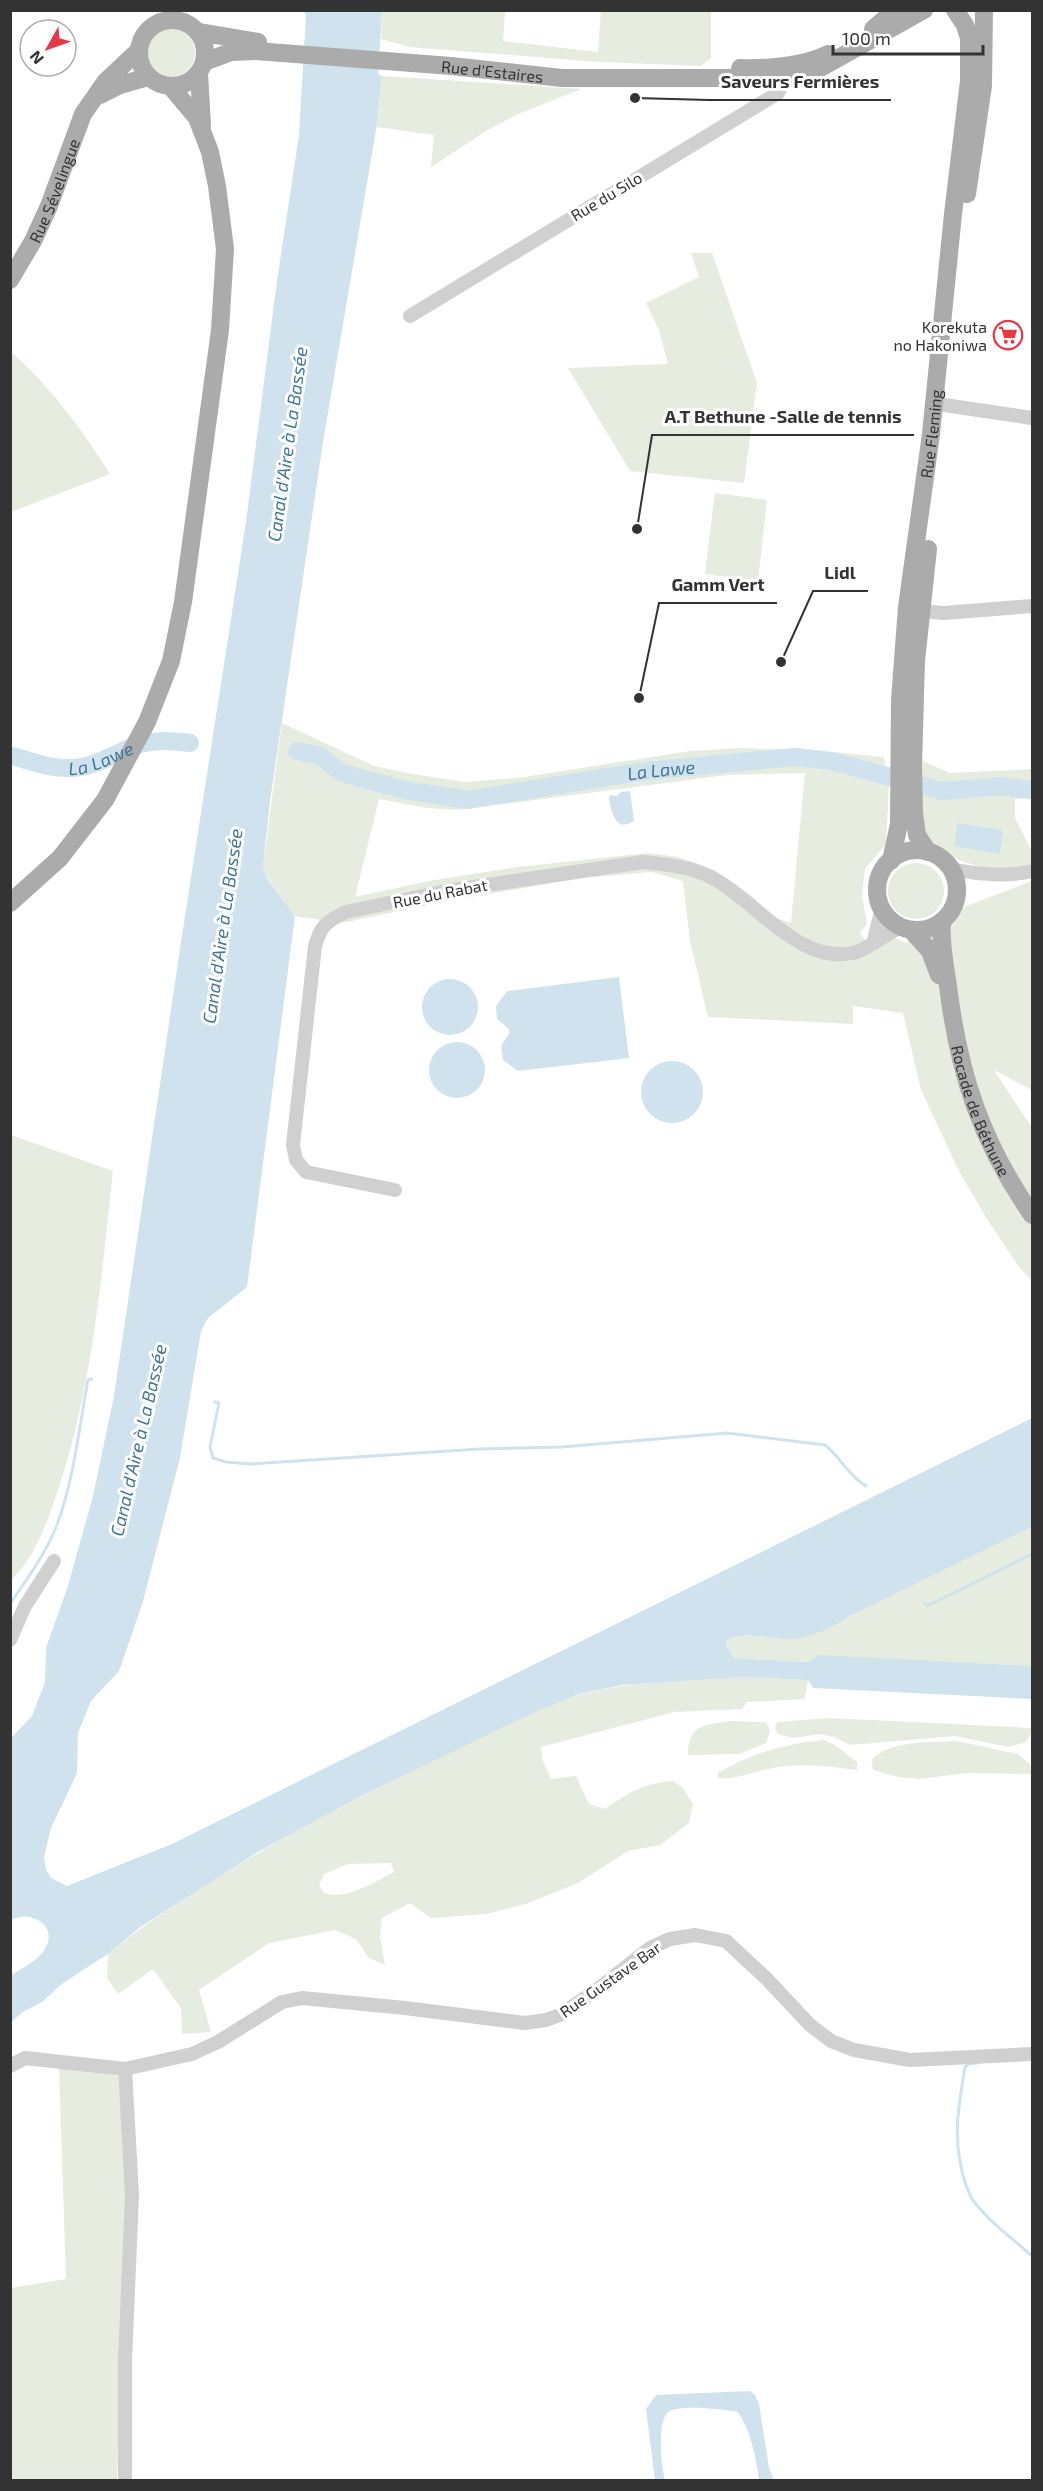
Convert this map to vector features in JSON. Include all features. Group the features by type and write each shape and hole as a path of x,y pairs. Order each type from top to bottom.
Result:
{"main road":[{"path":"783,71 818,59 860,39 895,10"},
{"path":"198,32 291,49 565,69 817,70 924,10"},
{"name":"Rue Fleming","path":"928,852 917,835 907,792 900,700 907,607 931,434 949,245 969,81 969,38 965,25 955,10"},
{"name":"Rue Fleming","path":"906,766 920,611 963,224 982,86 984,10"},
{"path":"203,133 202,67 204,46 198,32 176,15 164,21 152,19 138,51 140,65 148,77 155,82 171,87 187,83 202,67 231,52 291,49"},
{"name":"Rue Sévelingue","path":"10,280 49,206 77,127 106,81 138,51"},
{"path":"93,99 120,85 148,77"},
{"path":"10,903 60,858 105,801 147,722 171,661 183,602 220,330 225,249 218,186 203,133 197,118 171,87"},
{"name":"Rue Fleming","path":"891,861 907,792"},
{"path":"908,852 928,852 937,856 951,868 956,882 957,898 954,907 942,922 922,930 906,928 890,919 882,908 878,883 891,861 908,852"},
{"name":"Rocade de Béthune","path":"942,922 941,939 949,999 957,1044 971,1099 997,1158 1032,1215"},
{"name":"Rocade de Béthune","path":"906,928 930,951 949,999"}],"street":[{"name":"Rue du Silo","path":"410,316 778,93 783,71"},
{"path":"944,405 1032,418"},
{"path":"920,611 944,613 1032,606"},
{"name":"Rue du Rabat","path":"395,1190 306,1172 296,1160 293,1145 315,946 320,930 332,919 346,912 446,891 643,862 670,865 703,874 740,896 796,941 817,951 854,953 874,940 906,928"},
{"path":"951,868 991,873 1019,874 1032,871"},
{"path":"874,940 882,908"},
{"path":"10,1640 25,1606 54,1561"},
{"name":"Rue Gustave Bar","path":"10,2066 25,2058 125,2069 192,2054 218,2042 282,2002 302,1998 525,2023 546,2020 560,2015 589,1996 650,1948 670,1939 695,1935 726,1941 767,1979 810,2025 831,2041 854,2050 910,2060 1032,2054"},
{"path":"124,2481 125,2362 132,2195 125,2069"}],"shaded area":[{"path":"382,11 505,11 503,41 598,52 601,11 711,11 711,58 701,66 600,62 409,47 381,39"},
{"path":"166,29 176,29 191,39 195,53 194,62 185,73 176,77 166,77 151,67 147,58 147,48 157,33"},
{"path":"382,76 581,89 516,115 486,131 431,167 434,135 377,127"},
{"path":"691,253 712,253 757,383 744,483 630,471 568,368 668,364 659,330 646,303 699,277"},
{"path":"11,352 65,409 110,474 11,512"},
{"path":"715,493 767,500 758,581 705,574"},
{"path":"282,723 374,766 464,782 518,778 690,751 742,748 812,750 884,757 889,785 886,844 865,869 862,895 867,924 860,933 873,952 893,937 906,943 953,925 964,907 1032,881 1032,1090 994,1070 1032,1128 1032,1281 1019,1267 987,1219 959,1171 921,1090 903,1013 853,1006 853,1024 708,1017 690,941 683,881 652,872 583,878 447,901 342,923 295,916 266,876 263,867","holes":["805,773 791,923 776,918 750,895 714,870 679,857 648,853 518,867 429,881 355,897 379,799 427,808 457,810 727,775"]},
{"path":"920,760 950,773 1032,769 1032,798 1015,799 1015,818 1032,851 1032,864 1007,868 972,865 939,848 925,833 923,824"},
{"path":"910,863 922,863 932,867 940,875 944,891 940,907 932,915 922,919 910,919 900,915 892,907 888,897 888,885 892,875 900,867"},
{"path":"11,1135 113,1171 94,1336 78,1417 56,1496 43,1530 33,1552 11,1580"},
{"path":"1032,1527 1032,1666 818,1656 809,1662 732,1658 726,1647 726,1641 740,1636 791,1639 817,1634"},
{"path":"740,1677 808,1680 805,1699 747,1702 742,1709 674,1712 541,1747 542,1759 551,1779 576,1776 589,1804 605,1809 645,1786 673,1781 683,1788 693,1804 689,1823 660,1845 628,1851 578,1883 526,1904 487,1914 431,1918 410,1903 382,1918 380,1937 385,1965 369,1958 356,1939 335,1930 269,1943 199,1990 211,2032 182,2034 181,2008 153,1969 118,1994 107,1978 108,1954 209,1883 335,1810 522,1716 567,1698 621,1686","holes":["391,1863 394,1872 351,1893 333,1895 324,1893 319,1885 324,1874 348,1864"]},
{"path":"830,1718 1031,1728 1026,1742 1008,1747 955,1736 850,1745 834,1737 820,1734 793,1738 778,1734 775,1728 777,1722"},
{"path":"730,1721 766,1722 770,1731 766,1743 739,1754 688,1755 691,1737 695,1732 706,1725"},
{"path":"824,1740 835,1745 857,1762 857,1770 802,1765 768,1769 738,1777 718,1778 718,1773 756,1755 782,1747"},
{"path":"957,1741 1018,1754 1032,1766 1032,1774 967,1773 919,1779 898,1777 873,1770 872,1760 890,1748 912,1743"},
{"path":"59,2065 118,2076 126,2177 117,2480 11,2480 11,2288 66,2279"}],"water":[{"name":"Canal d'Aire à La Bassée","path":"303,11 382,11 378,74 382,76 377,124 323,442 270,801 263,867 266,877 295,916 247,1287 208,1318 201,1331 180,1458 142,1605 119,1671 91,1701 78,1733 77,1773 51,1828 44,1857 46,1870 51,1878 67,1886 172,1844 1032,1418 1032,1527 817,1634 791,1639 740,1636 726,1641 726,1647 733,1658 809,1662 818,1655 1032,1666 1032,1699 813,1688 808,1680 740,1677 623,1685 579,1694 535,1712 363,1795 258,1852 139,1928 108,1954 63,1983 42,2002 23,2012 11,2022 11,1975 39,1957 45,1949 48,1933 46,1927 34,1918 19,1917 11,1920 11,1738 32,1716 45,1682 46,1648 68,1586 93,1496 114,1396 246,522 277,281 299,135 306,14"},
{"path":"630,791 634,821 628,824 619,823 611,809 610,795 617,796 621,792"},
{"path":"957,823 1003,831 1000,854 955,846"},
{"path":"619,977 629,1058 518,1071 503,1060 501,1046 509,1034 509,1029 497,1019 496,1006 507,991"},
{"path":"450,979 461,981 470,987 476,996 478,1007 476,1018 470,1027 461,1033 450,1035 439,1033 430,1027 424,1018 422,1007 424,996 430,987 439,981"},
{"path":"457,1042 468,1044 477,1050 483,1059 485,1070 483,1081 477,1090 468,1096 457,1098 446,1096 437,1090 431,1081 429,1070 431,1059 437,1050 446,1044"},
{"path":"672,1061 684,1063 694,1070 701,1080 703,1092 701,1104 694,1114 684,1121 672,1123 660,1121 650,1114 643,1104 641,1092 643,1080 650,1070 660,1063"},
{"path":"750,2391 755,2395 759,2404 769,2468 774,2480 759,2480 750,2436 738,2412 682,2408 668,2412 662,2425 662,2466 665,2480 655,2480 646,2409 656,2395"}],"waterway":[{"name":"La Lawe","path":"10,755 62,768 78,768 149,742 190,743"},
{"name":"La Lawe","path":"297,751 320,756 342,773 404,790 467,800 645,771 795,757 831,761 943,791 1001,786 1032,790"},
{"path":"10,1604 42,1556 57,1525 72,1472 88,1380 92,1379"},
{"path":"215,1402 219,1403 210,1447 213,1458 226,1462 250,1464 479,1449 562,1447 727,1433 825,1445 854,1477 866,1486"},
{"path":"925,1603 927,1606 1032,1554"},
{"path":"977,2063 965,2067 958,2111 957,2139 965,2182 978,2207 1032,2256"}],"place":[{"name":"Saveurs Fermières","path":"635,98"},
{"name":"Korekuta no Hakoniwa","path":"1008,335"},
{"name":"A.T Bethune -Salle de tennis","path":"637,529"},
{"name":"Lidl","path":"781,662"},
{"name":"Gamm Vert","path":"639,698"}]}
